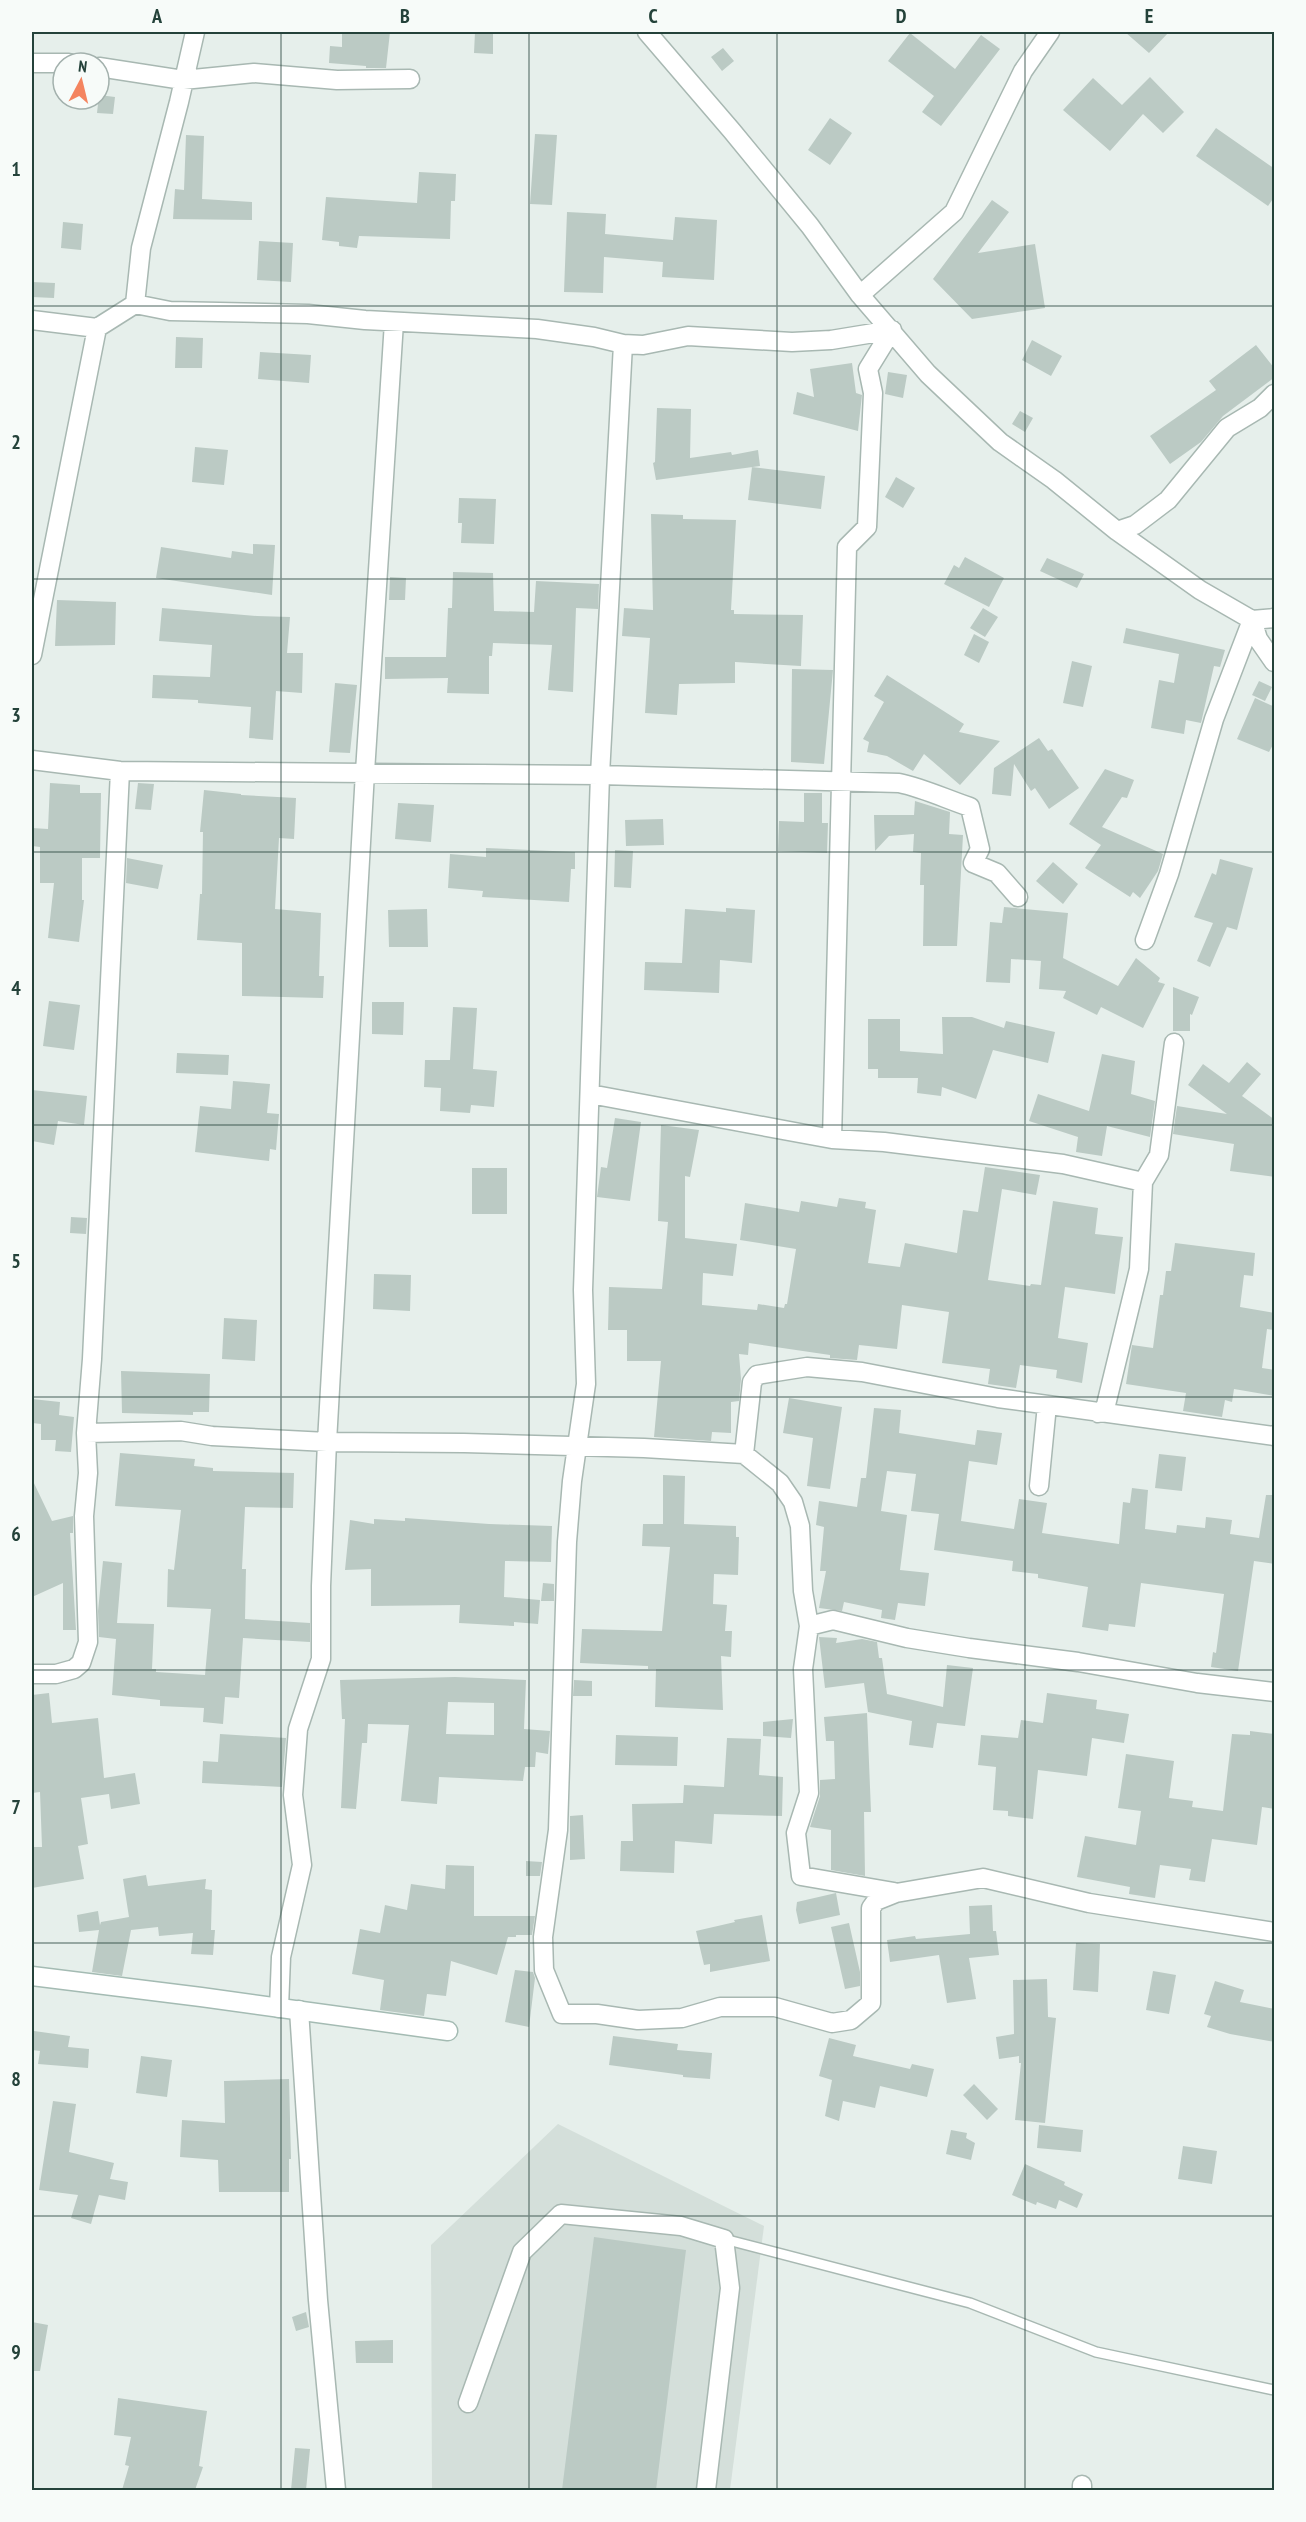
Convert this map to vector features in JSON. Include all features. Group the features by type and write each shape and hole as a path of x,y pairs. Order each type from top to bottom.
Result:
{"street":[{"path":"135,304 141,248 195,32"},
{"path":"647,32 810,226 860,295 928,374 1000,442 1200,590 1252,620 1275,618"},
{"path":"860,295 954,212 1023,71 1050,32"},
{"path":"32,63 51,63"},
{"path":"111,69 183,80 254,73 337,80 410,79"},
{"path":"32,320 97,328 135,304 170,311 308,314 394,322 537,329 623,344 643,345 688,336 792,342 831,340 892,330"},
{"path":"279,2008 282,1957 302,1865 293,1795 298,1729 321,1659 321,1586 327,1442 365,772 394,322"},
{"path":"32,655 97,328"},
{"path":"832,1139 848,547 867,527 873,393 868,369 892,330"},
{"path":"623,344 600,775 583,1290 586,1384 572,1481 567,1542 558,1830 543,1937 544,1970 562,2014 597,2014 638,2020 682,2018 720,2007 776,2007 832,2023 851,2020 870,2003 871,1908 876,1901 896,1893 983,1878 1089,1903 1275,1932"},
{"path":"1118,531 1135,525 1168,500 1227,428 1260,408 1275,394"},
{"path":"1252,620 1258,639 1275,662"},
{"path":"1145,940 1169,874 1214,719 1252,620"},
{"path":"32,760 120,771 600,775 879,781 916,787 934,796 970,807 980,849 973,863 997,873 1018,897"},
{"path":"32,1674 56,1674 74,1669 81,1663 88,1642 84,1516 88,1473 86,1433 92,1359 120,771"},
{"path":"1098,1413 1106,1409 1138,1269 1143,1182 1159,1155 1174,1043"},
{"path":"590,1094 832,1139 884,1142 1063,1164 1143,1182"},
{"path":"744,1454 752,1382 757,1375 807,1366 862,1372 1098,1413 1275,1436"},
{"path":"1039,1486 1047,1405"},
{"path":"86,1433 182,1431 212,1436 327,1442 453,1442 578,1448 644,1448 744,1454 780,1483 793,1502 800,1527 802,1591 809,1626 803,1669 809,1793 796,1833 801,1876 896,1893"},
{"path":"809,1626 833,1620 907,1638 948,1645 1078,1662 1197,1683 1275,1692"},
{"path":"32,1976 448,2031"},
{"path":"300,2010 318,2300 336,2490"},
{"path":"468,2403 522,2253 561,2214 681,2226 724,2239 730,2288 706,2490"}],"lane":[{"path":"724,2239 970,2303 1096,2352 1275,2390"}],"shaded area":[{"path":"558,2124 764,2226 730,2490 432,2490 431,2245"}],"building":[{"path":"342,32 390,32 386,68 329,63 330,46 342,47"},
{"path":"475,32 493,32 493,54 474,53"},
{"path":"1125,32 1169,32 1149,53"},
{"path":"910,33 955,69 981,35 1000,49 941,126 922,112 934,96 888,61"},
{"path":"723,48 734,61 722,71 711,57"},
{"path":"1150,77 1184,112 1163,133 1143,114 1110,151 1063,110 1093,78 1122,105"},
{"path":"111,96 115,97 113,114 97,113 97,111 111,111"},
{"path":"830,118 852,133 830,165 808,150"},
{"path":"1216,128 1275,169 1275,196 1268,206 1196,156"},
{"path":"535,134 557,135 552,205 530,204"},
{"path":"186,135 204,136 202,199 252,202 252,220 173,219 175,189 184,190"},
{"path":"419,172 456,174 455,201 451,201 450,239 359,236 357,248 339,246 339,242 322,240 326,197 417,203"},
{"path":"992,200 1009,212 978,253 1035,244 1045,308 972,319 933,279"},
{"path":"567,212 606,214 605,234 673,240 675,217 717,220 714,280 662,277 663,262 604,257 603,293 564,292"},
{"path":"63,222 83,224 81,250 61,248"},
{"path":"259,241 293,243 291,282 257,280"},
{"path":"32,282 55,283 54,298 32,297"},
{"path":"176,337 203,338 202,368 175,368"},
{"path":"1032,340 1062,356 1051,376 1022,360"},
{"path":"1256,345 1275,369 1275,377 1223,416 1201,442 1170,464 1150,436 1216,390 1209,381"},
{"path":"260,352 311,355 309,383 258,379"},
{"path":"852,363 856,393 862,395 858,431 793,414 797,392 814,397 810,369"},
{"path":"888,372 907,375 903,398 885,394"},
{"path":"657,408 691,409 690,458 731,452 732,455 758,450 760,466 656,480 653,463 655,462"},
{"path":"1020,411 1033,418 1025,432 1012,424"},
{"path":"195,447 228,450 224,485 192,482"},
{"path":"752,467 825,476 821,509 748,500"},
{"path":"896,477 915,488 903,508 885,497"},
{"path":"459,498 496,499 494,544 461,543 462,523 458,523"},
{"path":"651,514 683,515 683,519 736,520 731,610 734,610 734,614 803,615 801,666 735,662 735,683 679,684 677,715 645,713 650,638 622,636 624,608 653,610"},
{"path":"253,544 275,545 272,595 156,578 161,547 231,558 232,551 253,554"},
{"path":"965,557 1004,578 989,607 944,584 954,565 959,568"},
{"path":"1047,558 1084,574 1077,588 1040,571"},
{"path":"453,572 493,573 494,611 534,612 536,581 599,584 598,609 576,608 573,692 548,690 552,645 493,643 492,656 489,656 489,694 447,693 448,678 385,679 385,657 446,657 448,608 452,608"},
{"path":"390,577 406,578 405,600 389,600"},
{"path":"57,600 116,602 115,645 55,646"},
{"path":"162,608 290,617 287,653 303,653 302,693 276,691 273,740 249,738 251,707 198,703 198,700 152,698 153,675 210,677 212,645 159,641"},
{"path":"983,608 998,617 985,637 970,628"},
{"path":"1126,628 1225,650 1220,667 1214,666 1201,723 1186,720 1184,734 1151,728 1159,680 1174,683 1179,654 1123,643"},
{"path":"974,634 989,642 979,663 964,655"},
{"path":"1072,661 1092,666 1083,707 1063,703"},
{"path":"792,669 833,670 824,764 791,762"},
{"path":"887,675 964,724 959,732 1000,741 960,785 924,754 913,771 887,756 867,752 869,742 863,739 884,702 874,696"},
{"path":"1259,681 1272,687 1265,701 1252,695"},
{"path":"335,683 357,685 350,753 329,752"},
{"path":"1255,698 1275,707 1275,741 1269,752 1237,739"},
{"path":"1039,738 1048,751 1052,749 1079,788 1049,809 1035,788 1031,791 1014,764 1011,796 992,794 994,768"},
{"path":"1105,769 1134,780 1127,798 1122,797 1102,827 1163,854 1158,871 1140,898 1133,892 1130,897 1085,868 1101,845 1069,824"},
{"path":"50,783 80,785 80,793 101,793 100,858 82,858 82,900 84,900 79,942 48,938 54,883 40,883 40,847 32,846 32,828 48,829"},
{"path":"138,783 154,784 151,810 135,809"},
{"path":"204,790 296,798 294,839 279,838 275,909 321,913 319,976 324,976 323,998 242,996 242,943 197,940 200,894 202,894 203,832 200,832"},
{"path":"804,793 822,793 822,823 828,823 827,853 778,851 779,821 804,822"},
{"path":"915,801 950,812 949,834 963,835 957,946 923,946 924,885 920,885 921,853 913,852 914,834 889,836 875,851 874,815 914,815"},
{"path":"398,803 434,805 431,842 395,839"},
{"path":"663,819 664,845 626,846 625,820"},
{"path":"486,848 575,852 575,869 571,869 569,902 482,897 483,891 448,888 450,854 486,857"},
{"path":"615,850 633,851 631,888 614,887"},
{"path":"127,858 163,865 158,889 126,883"},
{"path":"1220,859 1253,868 1237,930 1227,927 1210,967 1197,961 1213,923 1194,917 1212,873 1216,875"},
{"path":"1053,862 1078,884 1063,904 1036,881"},
{"path":"1004,907 1068,913 1063,958 1118,986 1136,958 1160,978 1158,982 1165,984 1143,1028 1101,1007 1097,1015 1063,998 1066,991 1039,989 1041,961 1011,959 1010,983 986,982 990,922 1002,923"},
{"path":"726,908 755,910 752,963 720,960 719,993 644,990 645,962 682,963 685,909 726,912"},
{"path":"427,909 428,947 389,947 388,910"},
{"path":"1173,987 1199,997 1192,1015 1190,1014 1190,1031 1173,1031"},
{"path":"49,1001 80,1005 74,1050 43,1046"},
{"path":"372,1002 404,1002 403,1035 372,1034"},
{"path":"453,1007 477,1008 473,1069 497,1071 494,1107 471,1105 470,1113 440,1111 441,1088 424,1087 425,1060 450,1060"},
{"path":"942,1017 972,1017 1004,1028 1006,1021 1055,1032 1048,1063 993,1050 976,1099 942,1087 941,1096 917,1093 918,1078 878,1078 878,1069 868,1069 868,1019 900,1019 900,1051 943,1054"},
{"path":"177,1053 229,1055 228,1075 176,1073"},
{"path":"1102,1054 1135,1061 1131,1094 1155,1101 1150,1137 1107,1126 1102,1156 1076,1152 1078,1137 1029,1121 1038,1094 1089,1111"},
{"path":"1247,1062 1261,1074 1242,1096 1275,1120 1275,1177 1230,1171 1234,1144 1173,1134 1177,1106 1227,1114 1188,1085 1203,1064 1229,1083"},
{"path":"233,1081 270,1084 267,1113 279,1114 276,1150 270,1149 269,1161 195,1152 200,1106 231,1109"},
{"path":"32,1090 87,1096 84,1125 58,1121 54,1145 32,1141"},
{"path":"615,1118 641,1122 630,1201 597,1197 601,1167 607,1168"},
{"path":"661,1125 699,1130 690,1177 685,1176 685,1238 737,1244 733,1276 703,1273 702,1305 757,1310 758,1304 784,1308 787,1304 796,1249 740,1240 745,1203 799,1212 801,1201 837,1207 839,1198 866,1202 865,1208 876,1210 868,1263 900,1267 905,1243 957,1253 963,1210 978,1212 985,1167 1040,1175 1036,1195 1002,1189 988,1280 1030,1286 1031,1284 1041,1285 1053,1201 1098,1208 1095,1234 1123,1237 1115,1294 1065,1287 1058,1338 1088,1343 1082,1383 1056,1378 1057,1370 1020,1365 1016,1388 988,1384 990,1369 942,1363 949,1312 902,1305 897,1349 859,1345 857,1360 830,1358 830,1355 749,1343 748,1355 739,1354 741,1379 739,1401 731,1402 731,1433 712,1432 711,1441 654,1437 661,1361 627,1361 627,1330 608,1330 609,1287 662,1289 668,1222 658,1221"},
{"path":"472,1168 507,1168 507,1214 472,1214"},
{"path":"71,1217 87,1218 86,1234 70,1233"},
{"path":"1175,1243 1255,1253 1253,1276 1244,1275 1240,1307 1275,1313 1275,1330 1267,1329 1262,1368 1275,1370 1275,1396 1234,1389 1232,1402 1225,1400 1222,1417 1183,1411 1186,1393 1126,1384 1132,1345 1153,1348 1160,1295 1163,1295 1166,1271 1171,1271"},
{"path":"374,1274 411,1275 410,1311 373,1309"},
{"path":"224,1318 257,1320 255,1361 222,1359"},
{"path":"121,1371 210,1374 209,1412 193,1412 193,1415 122,1413"},
{"path":"789,1398 842,1407 830,1489 807,1486 813,1438 783,1433"},
{"path":"32,1399 60,1402 59,1415 74,1417 71,1452 55,1451 56,1440 41,1440 41,1424 32,1423"},
{"path":"874,1408 901,1410 899,1433 975,1445 977,1430 1002,1433 997,1465 969,1461 961,1521 1014,1529 1019,1499 1047,1503 1042,1533 1119,1544 1123,1502 1130,1503 1132,1488 1148,1490 1145,1529 1176,1533 1177,1525 1205,1528 1206,1517 1232,1520 1230,1534 1259,1538 1266,1495 1275,1495 1275,1564 1254,1561 1238,1671 1211,1667 1213,1652 1216,1653 1224,1594 1141,1583 1135,1627 1109,1624 1108,1631 1082,1627 1088,1587 1038,1578 1038,1574 1012,1571 1013,1561 934,1550 939,1514 911,1511 916,1474 887,1471 881,1511 907,1515 900,1570 929,1573 925,1606 898,1603 895,1620 881,1618 882,1610 844,1602 842,1611 819,1608 826,1571 820,1571 824,1527 816,1525 819,1501 857,1507 861,1478 866,1478"},
{"path":"120,1453 195,1459 194,1466 213,1468 213,1471 294,1473 293,1508 245,1507 242,1569 246,1569 245,1619 310,1623 310,1642 243,1638 239,1698 225,1697 223,1724 203,1722 204,1708 160,1706 160,1700 112,1695 116,1639 99,1637 98,1611 103,1561 122,1563 117,1623 154,1624 152,1669 156,1669 156,1672 205,1675 211,1609 167,1607 168,1569 174,1570 181,1510 115,1506"},
{"path":"1159,1454 1186,1457 1182,1491 1155,1488"},
{"path":"663,1475 685,1476 684,1524 736,1526 736,1537 739,1537 738,1575 714,1574 713,1604 727,1605 725,1631 732,1631 731,1657 721,1656 723,1710 655,1707 656,1669 648,1669 648,1666 580,1663 582,1629 662,1631 670,1547 642,1546 643,1524 663,1524"},
{"path":"32,1479 52,1521 73,1516 73,1533 70,1533 76,1630 63,1630 63,1583 32,1597"},
{"path":"405,1518 552,1526 551,1562 505,1561 504,1597 540,1600 538,1624 514,1622 514,1626 459,1623 460,1605 371,1606 371,1569 345,1570 350,1520 374,1524 374,1519 405,1521"},
{"path":"543,1583 554,1584 554,1601 541,1601"},
{"path":"819,1637 837,1638 836,1643 862,1639 877,1642 879,1658 882,1658 887,1694 943,1707 947,1665 973,1668 965,1726 937,1723 933,1748 909,1745 912,1721 868,1712 864,1683 825,1688"},
{"path":"455,1677 526,1680 524,1729 550,1731 548,1754 536,1752 535,1767 525,1767 523,1781 439,1777 437,1804 401,1801 409,1725 368,1724 367,1743 362,1743 356,1809 341,1808 345,1719 342,1719 340,1680","holes":["448,1702 494,1703 494,1735 446,1734"]},
{"path":"574,1680 592,1681 592,1696 573,1696"},
{"path":"49,1693 52,1723 98,1718 104,1778 135,1773 140,1804 111,1809 109,1794 81,1798 88,1844 78,1846 84,1879 32,1888 32,1847 42,1847 40,1792 32,1793 32,1695"},
{"path":"1047,1693 1097,1700 1096,1709 1129,1714 1124,1743 1092,1738 1087,1776 1038,1770 1033,1819 1008,1816 1008,1811 993,1810 996,1767 978,1765 981,1735 1018,1738 1021,1720 1043,1723"},
{"path":"867,1713 871,1812 864,1812 865,1876 831,1870 831,1830 810,1827 820,1796 820,1780 835,1779 834,1741 826,1741 824,1717"},
{"path":"793,1719 791,1738 763,1736 763,1722"},
{"path":"1250,1731 1275,1734 1275,1809 1262,1807 1257,1845 1212,1839 1205,1882 1189,1880 1191,1869 1160,1865 1155,1898 1129,1894 1130,1887 1077,1877 1085,1836 1136,1845 1141,1811 1118,1808 1126,1754 1174,1761 1169,1798 1193,1801 1192,1807 1223,1811 1232,1734 1250,1735"},
{"path":"220,1734 286,1738 282,1787 202,1783 203,1761 218,1762"},
{"path":"616,1735 678,1737 677,1766 615,1765"},
{"path":"727,1738 761,1739 759,1775 783,1777 782,1816 714,1814 712,1844 675,1841 674,1873 620,1871 621,1841 633,1841 632,1804 683,1803 684,1785 724,1787"},
{"path":"583,1815 585,1859 570,1860 570,1816"},
{"path":"526,1861 542,1862 540,1876 526,1876"},
{"path":"446,1865 474,1866 474,1916 535,1916 532,1935 508,1937 497,1975 451,1961 446,1996 427,1994 424,2016 380,2010 384,1980 352,1974 360,1929 380,1933 385,1905 407,1910 411,1884 445,1889"},
{"path":"146,1875 148,1886 206,1879 205,1889 212,1890 211,1930 215,1930 213,1955 191,1954 193,1933 159,1936 158,1927 131,1930 122,1976 92,1972 99,1930 79,1932 77,1915 98,1911 100,1925 101,1922 129,1917 123,1879"},
{"path":"836,1893 840,1915 799,1924 797,1902"},
{"path":"992,1905 993,1931 996,1931 999,1955 969,1958 976,1999 947,2003 939,1955 890,1962 887,1940 915,1936 916,1939 970,1934 969,1906"},
{"path":"762,1915 770,1961 710,1972 710,1964 704,1965 696,1931"},
{"path":"849,1923 860,1972 860,1986 845,1989 831,1927"},
{"path":"1076,1943 1100,1944 1098,1992 1073,1990"},
{"path":"515,1970 533,1972 535,1978 529,2027 505,2022"},
{"path":"1153,1971 1176,1975 1169,2014 1146,2010"},
{"path":"1047,1979 1048,2017 1056,2018 1045,2123 1015,2120 1021,2063 1019,2063 1019,2056 999,2059 996,2037 1014,2034 1013,1980"},
{"path":"1215,1981 1244,1990 1240,2002 1275,2009 1275,2042 1230,2034 1207,2027 1211,2016 1204,2014"},
{"path":"34,2031 70,2036 68,2047 89,2049 88,2068 38,2064 40,2051 32,2050"},
{"path":"613,2036 678,2044 677,2050 712,2053 710,2079 609,2065"},
{"path":"829,2038 856,2045 853,2056 910,2069 912,2064 934,2069 927,2097 880,2086 875,2108 843,2101 839,2121 825,2116 832,2080 819,2076"},
{"path":"141,2056 172,2060 167,2097 136,2093"},
{"path":"289,2079 291,2159 289,2159 289,2192 219,2192 218,2160 180,2157 182,2120 225,2123 224,2081"},
{"path":"974,2084 998,2109 987,2120 963,2095"},
{"path":"53,2101 76,2104 69,2152 114,2163 110,2179 128,2182 125,2200 99,2195 91,2224 71,2218 78,2195 39,2190"},
{"path":"1039,2125 1083,2130 1081,2152 1037,2148"},
{"path":"951,2130 967,2133 966,2138 975,2143 971,2160 946,2154"},
{"path":"1183,2146 1217,2151 1212,2184 1178,2179"},
{"path":"1025,2164 1065,2182 1064,2185 1083,2194 1077,2208 1059,2200 1056,2209 1037,2202 1036,2205 1012,2195"},
{"path":"594,2237 686,2250 656,2490 562,2490"},
{"path":"306,2312 309,2327 296,2331 292,2317"},
{"path":"32,2322 48,2325 40,2371 32,2371"},
{"path":"393,2340 393,2363 356,2363 355,2341"},
{"path":"118,2398 207,2411 199,2466 203,2467 195,2490 122,2490 129,2466 125,2465 131,2437 114,2435"},
{"path":"295,2448 310,2449 306,2490 291,2490"}]}
